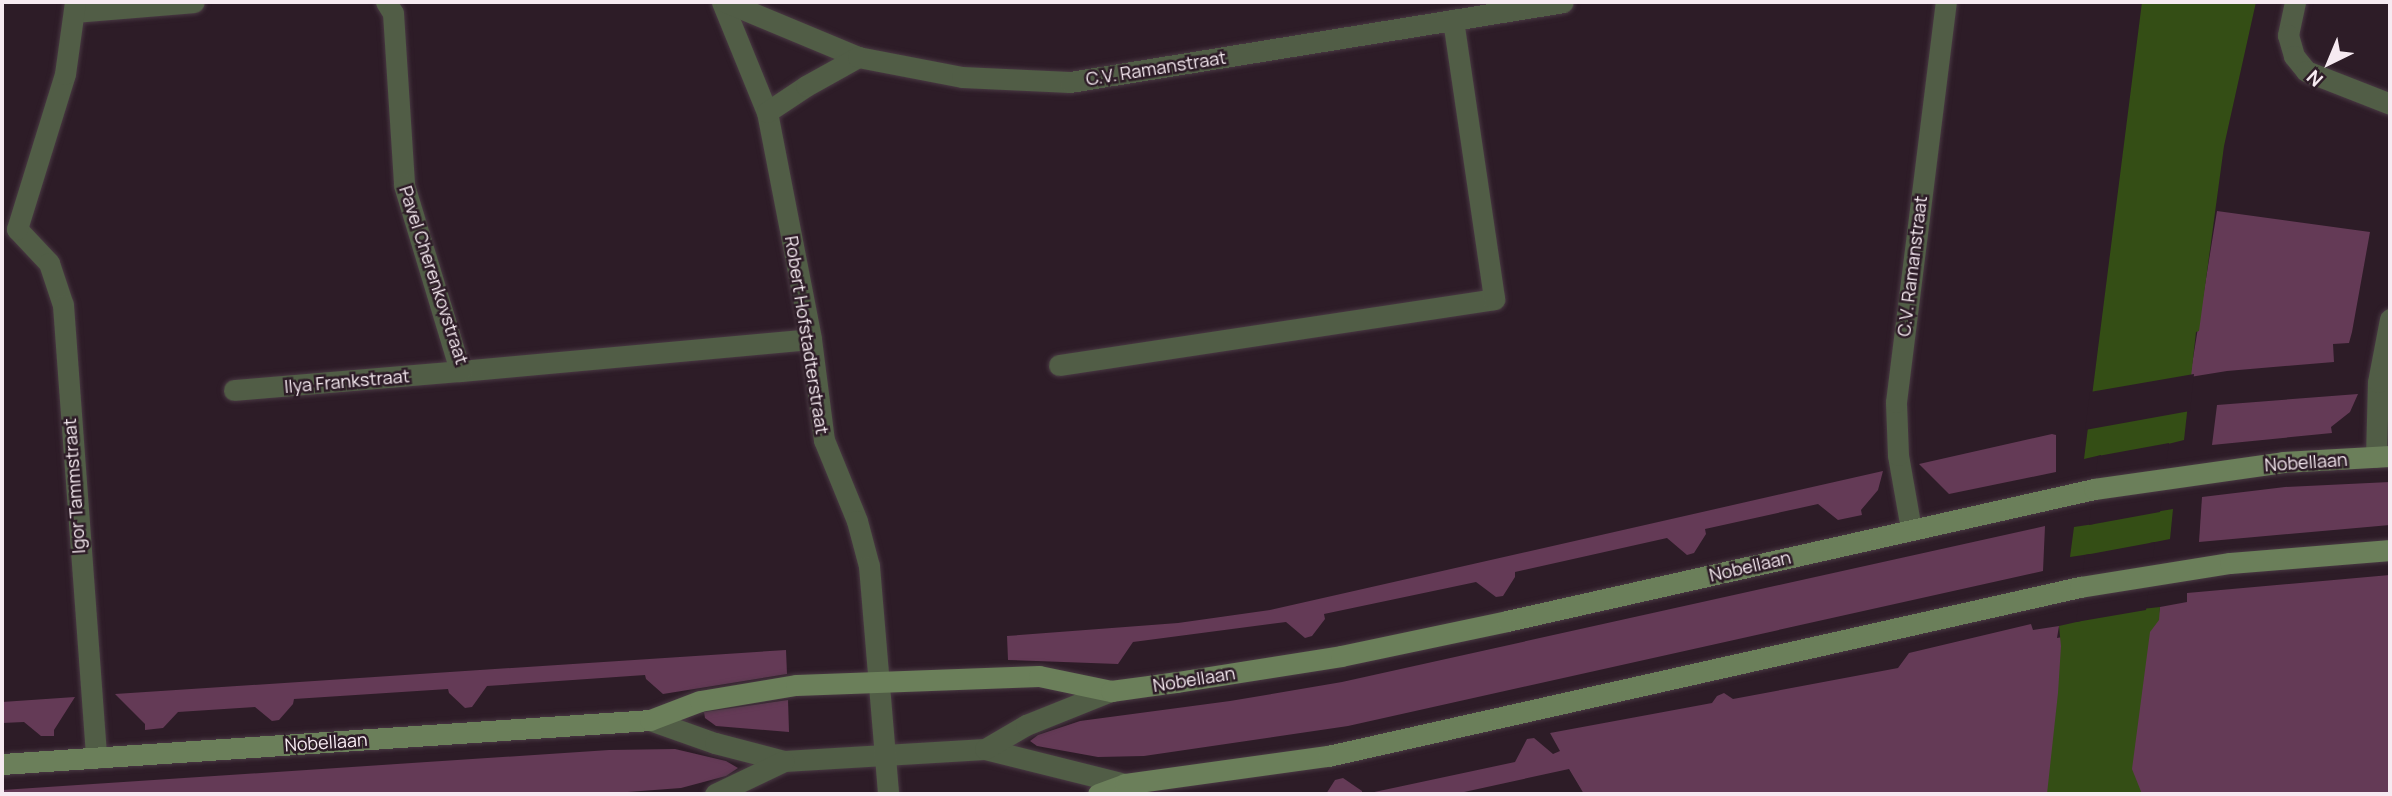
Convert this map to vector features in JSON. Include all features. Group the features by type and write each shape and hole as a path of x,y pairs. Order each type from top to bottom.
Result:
{"street":[{"path":"9,227 65,74 75,7 194,2"},
{"name":"Pavel Cherenkovstraat","path":"386,2 393,13 404,185 460,371 811,339"},
{"name":"C.V. Ramanstraat","path":"724,2 858,57 962,77 1070,82 1563,2"},
{"name":"Robert Hofstadterstraat","path":"724,2 767,112 811,339 824,440 857,520 869,566 888,794"},
{"name":"C.V. Ramanstraat","path":"1911,529 1898,455 1896,402 1946,2"},
{"path":"2295,2 2288,36 2294,56 2306,72 2390,104"},
{"path":"1059,365 1494,299 1453,20"},
{"path":"767,112 858,57"},
{"name":"Igor Tammstraat","path":"9,227 49,263 63,305 96,758"},
{"path":"2383,456 2378,382 2390,318"},
{"name":"Ilya Frankstraat","path":"234,390 460,371"},
{"name":"Nobellaan","path":"985,749 1026,724 1111,691 1341,656 2094,489 2283,462 2383,456"},
{"name":"Nobellaan","path":"1098,794 1125,784 1328,756 2080,587 2230,562 2390,551"},
{"name":"Nobellaan","path":"2,764 650,720 701,701 796,685 1039,676 1111,691"},
{"name":"Nobellaan","path":"650,720 715,743 784,761 985,749 1125,784"},
{"name":"Nobellaan","path":"715,794 784,761"}],"shaded area":[{"path":"2142,2 2256,2 2224,146 2199,331 2196,332 2184,440 2164,445 2155,512 2173,509 2170,539 2150,543 2142,609 2160,607 2159,620 2150,632 2132,769 2142,794 2047,794 2058,693 2061,646 2059,626 2081,621 2090,554 2070,557 2074,527 2094,524 2101,455 2084,459"},
{"path":"2217,211 2370,232 2349,343 2333,344 2334,362 2227,371 2190,377"},
{"path":"2358,394 2350,412 2331,427 2332,433 2212,445 2217,405"},
{"path":"2056,435 2056,472 1949,494 1919,464"},
{"path":"1883,471 1878,490 1861,510 1862,515 1838,520 1818,504 1705,529 1706,534 1694,553 1687,555 1667,538 1515,572 1515,577 1503,596 1496,597 1476,582 1324,614 1325,619 1312,636 1305,638 1286,622 1133,642 1118,664 1008,660 1007,636 1178,623 1270,610"},
{"path":"2390,482 2390,525 2199,542 2202,497 2285,487"},
{"path":"2045,526 2043,571 1348,726 1144,756 1098,757 1037,746 1030,741 1038,735 1080,721 1230,701 1342,682"},
{"path":"2390,575 2390,794 1584,794 1569,769 1455,794 1365,794 1515,762 1527,739 1534,738 1553,754 1560,751 1550,733 1712,703 1717,696 1724,693 1733,699 1898,668 1909,653 2031,624 2033,630 2059,626 2057,638 2158,619 2160,607 2187,602 2187,593"},
{"path":"786,650 787,674 663,694 645,675 487,686 472,707 465,708 448,689 294,699 279,720 272,721 255,707 178,712 163,728 145,730 145,724 115,694"},
{"path":"75,697 54,730 54,736 41,736 24,722 2,723 2,702"},
{"path":"788,700 789,732 716,726 705,718 704,712"},
{"path":"675,749 726,761 738,768 726,776 681,788 601,794 2,794 2,790 609,750"},
{"path":"1343,778 1362,791 1362,794 1326,794 1335,780"}],"pier":[{"path":"2194,374 2190,411 2085,430 2090,392"},
{"path":"2169,443 2160,512 2089,525 2098,456"},
{"path":"2155,542 2146,610 2076,622 2085,555"}]}
